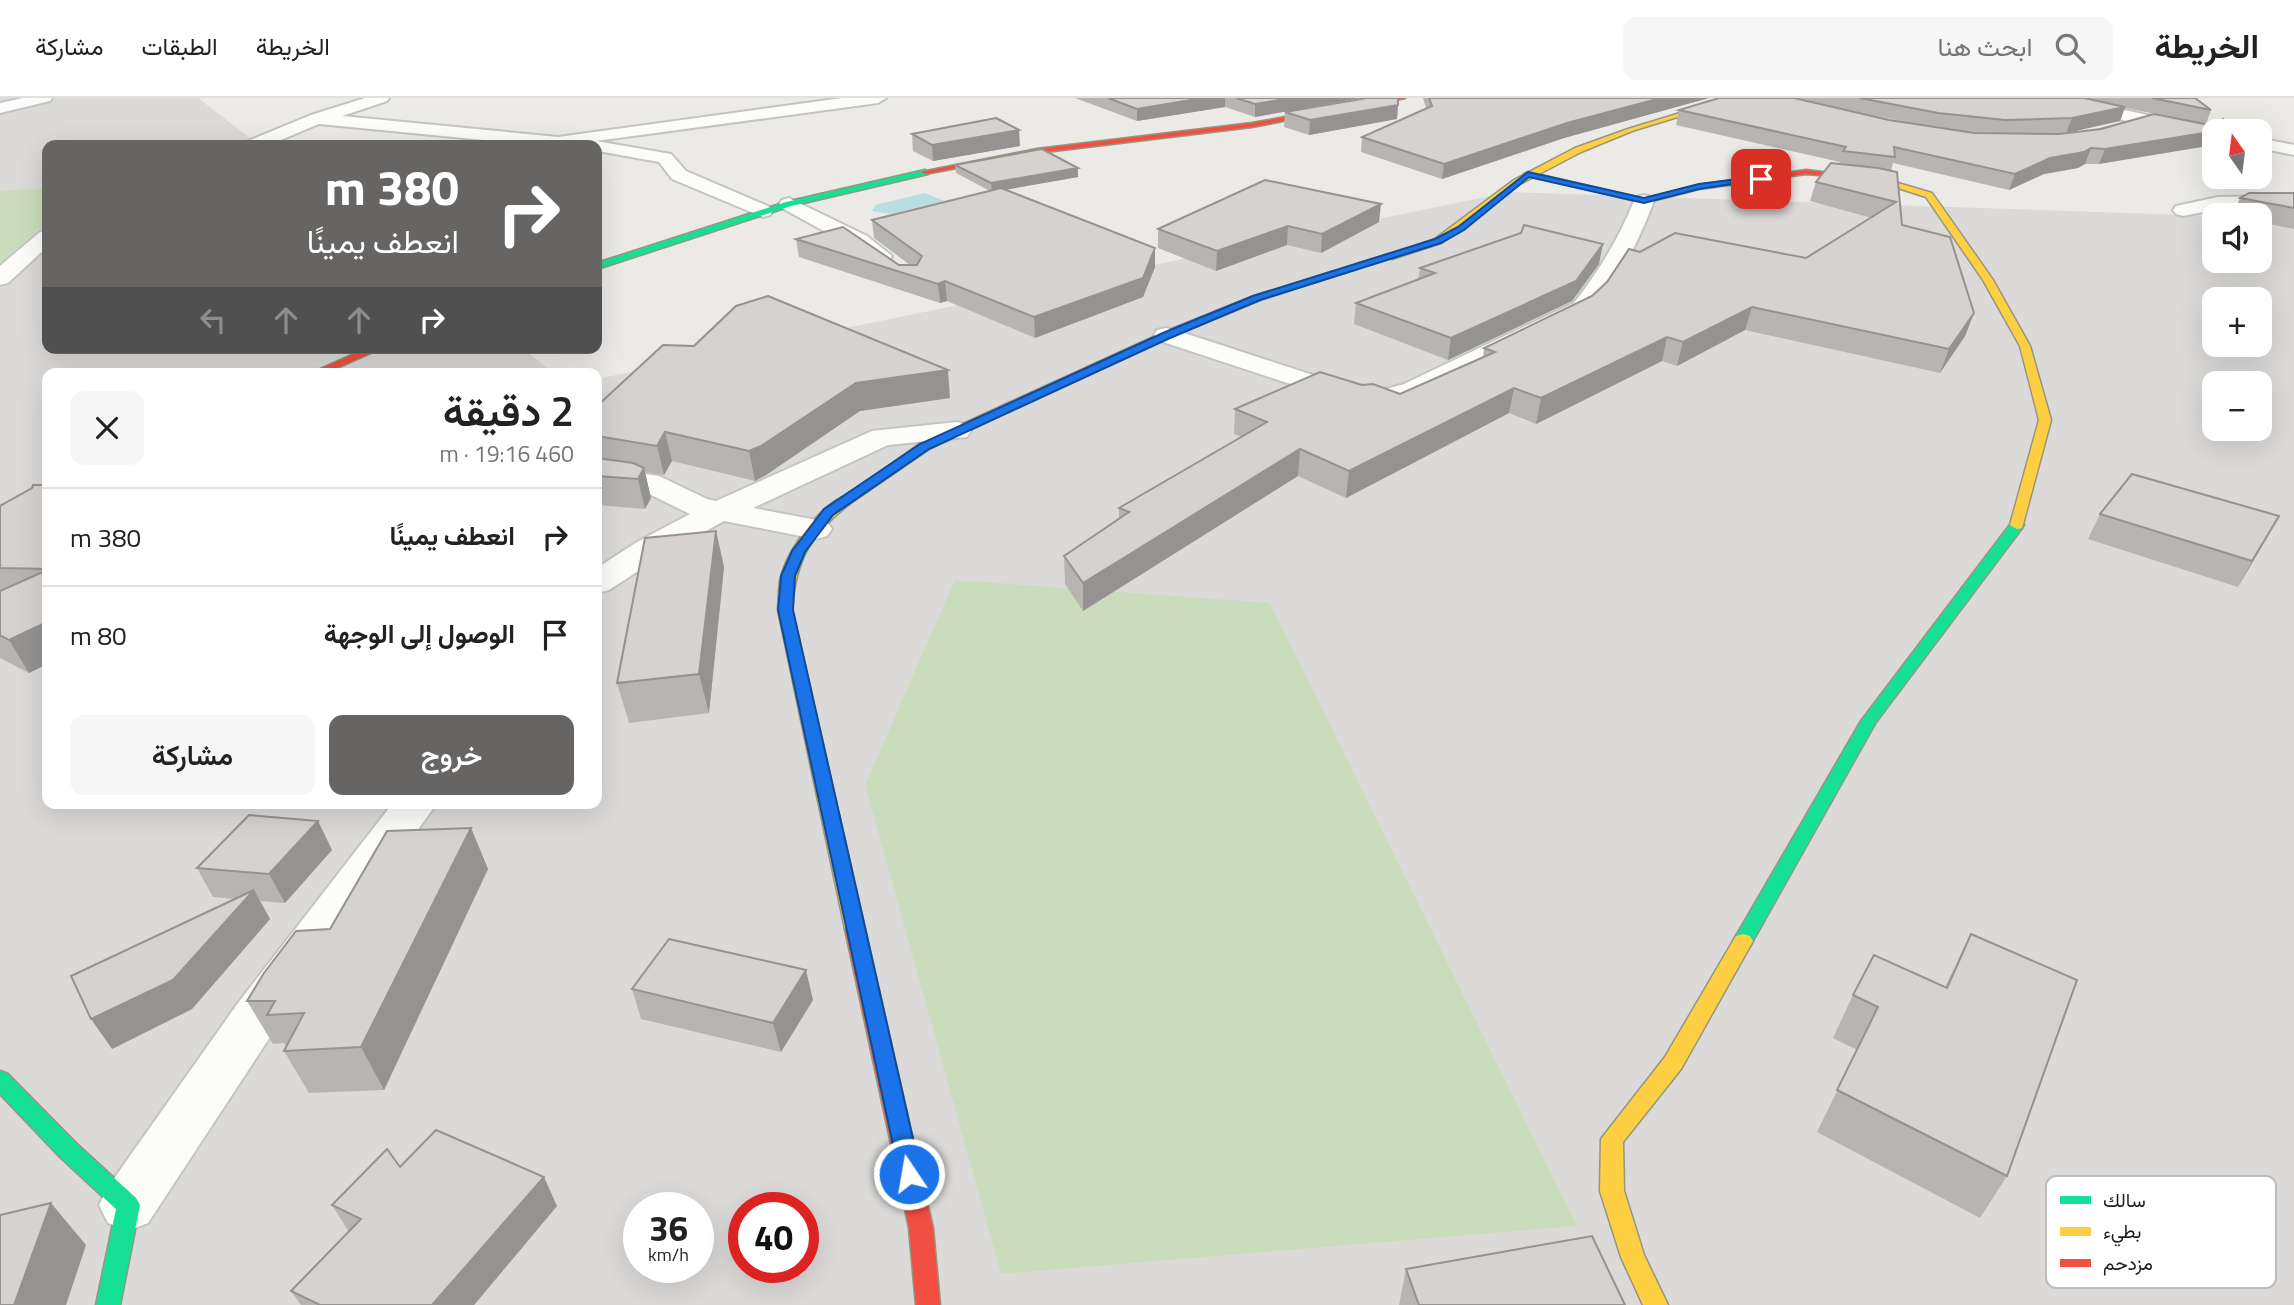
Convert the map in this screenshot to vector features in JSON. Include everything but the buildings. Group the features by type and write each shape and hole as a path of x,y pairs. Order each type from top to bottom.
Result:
{"street":[{"path":"0,108 44,98"},
{"path":"266,140 317,119 381,98"},
{"path":"573,140 878,98"},
{"path":"602,264 763,211 968,163 1037,151 1252,125 1402,98"},
{"path":"928,1305 921,1228 785,610 788,576 799,551 828,512 925,446 957,430 1166,335 1256,298 1438,241 1461,228 1528,174 1639,128 1736,98"},
{"path":"2046,98 2153,122 2087,137"},
{"path":"317,119 551,140"},
{"path":"665,158 686,126"},
{"path":"2272,146 2294,150"},
{"path":"602,147 665,158 678,176 763,211"},
{"path":"1528,174 1644,201 1699,187 1806,172 1874,178 1906,185 1929,195 1988,279 2025,346 2045,420 2018,522 1870,722 1673,1063 1612,1139 1612,1191 1633,1257 1656,1305"},
{"path":"1166,335 1360,399 1379,399 1414,390 1582,308 1602,282 1632,231 1644,201"},
{"path":"2183,210 2218,203 2294,202"},
{"path":"789,204 859,241 901,270"},
{"path":"0,278 42,240"},
{"path":"328,368 362,354"},
{"path":"602,580 649,549 720,511 881,437 957,430"},
{"path":"602,477 648,482 698,507 816,529"},
{"path":"108,1305 128,1205 256,1017 412,809"},
{"path":"0,1080 68,1150 128,1205"}],"shaded area":[{"path":"0,98 198,98 253,140 42,140 42,354 530,354 548,368 42,368 42,809 602,809 602,378 1510,192 2202,216 2202,273 2272,273 2272,218 2294,219 2294,1305 0,1305"}],"green space":[{"path":"42,188 42,227 0,264 0,191"},
{"path":"955,580 1270,603 1577,1226 1001,1274 865,785"}],"water":[{"path":"925,193 944,201 890,214 872,211 875,205"}],"traffic: fast":[{"path":"602,264 789,204 925,172"},
{"path":"1743,941 1869,721 2017,525"},
{"path":"0,1080 68,1150 128,1205 108,1305"}],"traffic: slow":[{"path":"1392,256 1438,241 1517,182 1578,150 1630,130 1736,98"},
{"path":"1843,175 1874,178 1929,195 1988,280 2025,346 2045,420 2017,525"},
{"path":"848,499 829,514 803,544 787,581 785,610 855,929"},
{"path":"1656,1305 1633,1257 1612,1191 1612,1139 1673,1063 1743,941"}],"traffic: jam":[{"path":"925,172 1037,151 1252,125 1402,98"},
{"path":"1528,174 1644,201 1699,187 1806,172 1843,175"},
{"path":"848,499 925,446 1166,335 1257,298 1392,256"},
{"path":"328,368 362,354"},
{"path":"855,929 921,1228 928,1305"}],"route":[{"path":"909,1174 785,610 788,576 799,551 828,512 925,446 1166,335 1256,298 1438,241 1461,228 1528,174 1644,201 1699,187 1761,179"}]}
